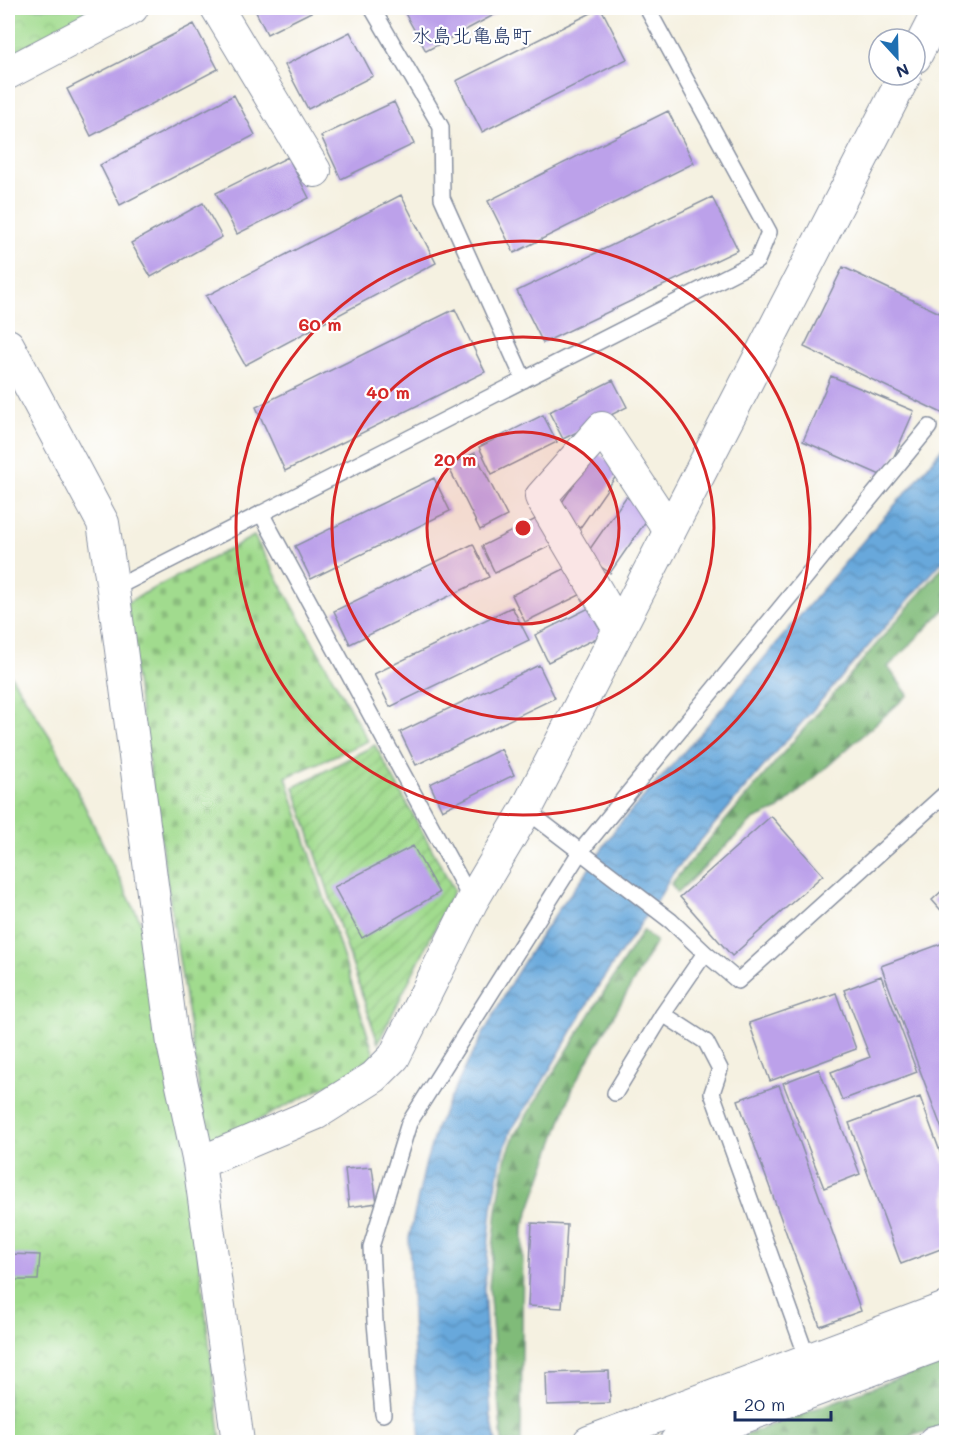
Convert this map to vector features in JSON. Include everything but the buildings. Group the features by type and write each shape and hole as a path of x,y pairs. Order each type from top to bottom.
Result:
{"street":[{"path":"8,73 132,8"},
{"path":"217,8 315,171"},
{"path":"927,33 940,8"},
{"path":"199,1163 317,1113 374,1077 394,1057 472,901 526,810 900,87"},
{"path":"8,345 103,523 173,1044 199,1163 238,1443"},
{"path":"619,629 541,497 602,428 670,531"},
{"path":"590,1443 946,1308"},
{"path":"676,1443 946,1342"},
{"path":"934,1443 946,1439"}],"lane":[{"path":"372,8 441,127 442,198 524,380"},
{"path":"113,589 758,261 769,232 647,8"},
{"path":"383,1414 371,1246 409,1123 584,854 929,427"},
{"path":"261,513 472,901"},
{"path":"526,810 671,921 738,981 946,793"},
{"path":"615,1093 663,1014 705,953"},
{"path":"663,1014 706,1042 720,1069 712,1093 808,1360"}],"green space":[{"path":"8,8 104,8 8,59"},
{"path":"254,536 368,741 286,777 376,1061 208,1145 124,604"},
{"path":"946,563 946,608 888,667 908,695 779,809 753,820 677,893 671,884"},
{"path":"8,671 54,743 146,933 170,1017 221,1442 8,1442"},
{"path":"375,745 454,890 378,1043 294,787"},
{"path":"643,930 656,942 574,1085 523,1228 521,1442 502,1442 489,1286 505,1160 515,1134"},
{"path":"946,1360 946,1425 894,1442 726,1442"}],"water":[{"path":"946,443 946,557 673,873 600,983 536,1093 511,1130 501,1160 492,1209 484,1289 491,1417 496,1442 420,1442 409,1238 426,1162 437,1126 468,1062 512,981 534,946 616,828 699,735"}],"district":[{"name":"水島北亀島町","path":"472,36"}]}
